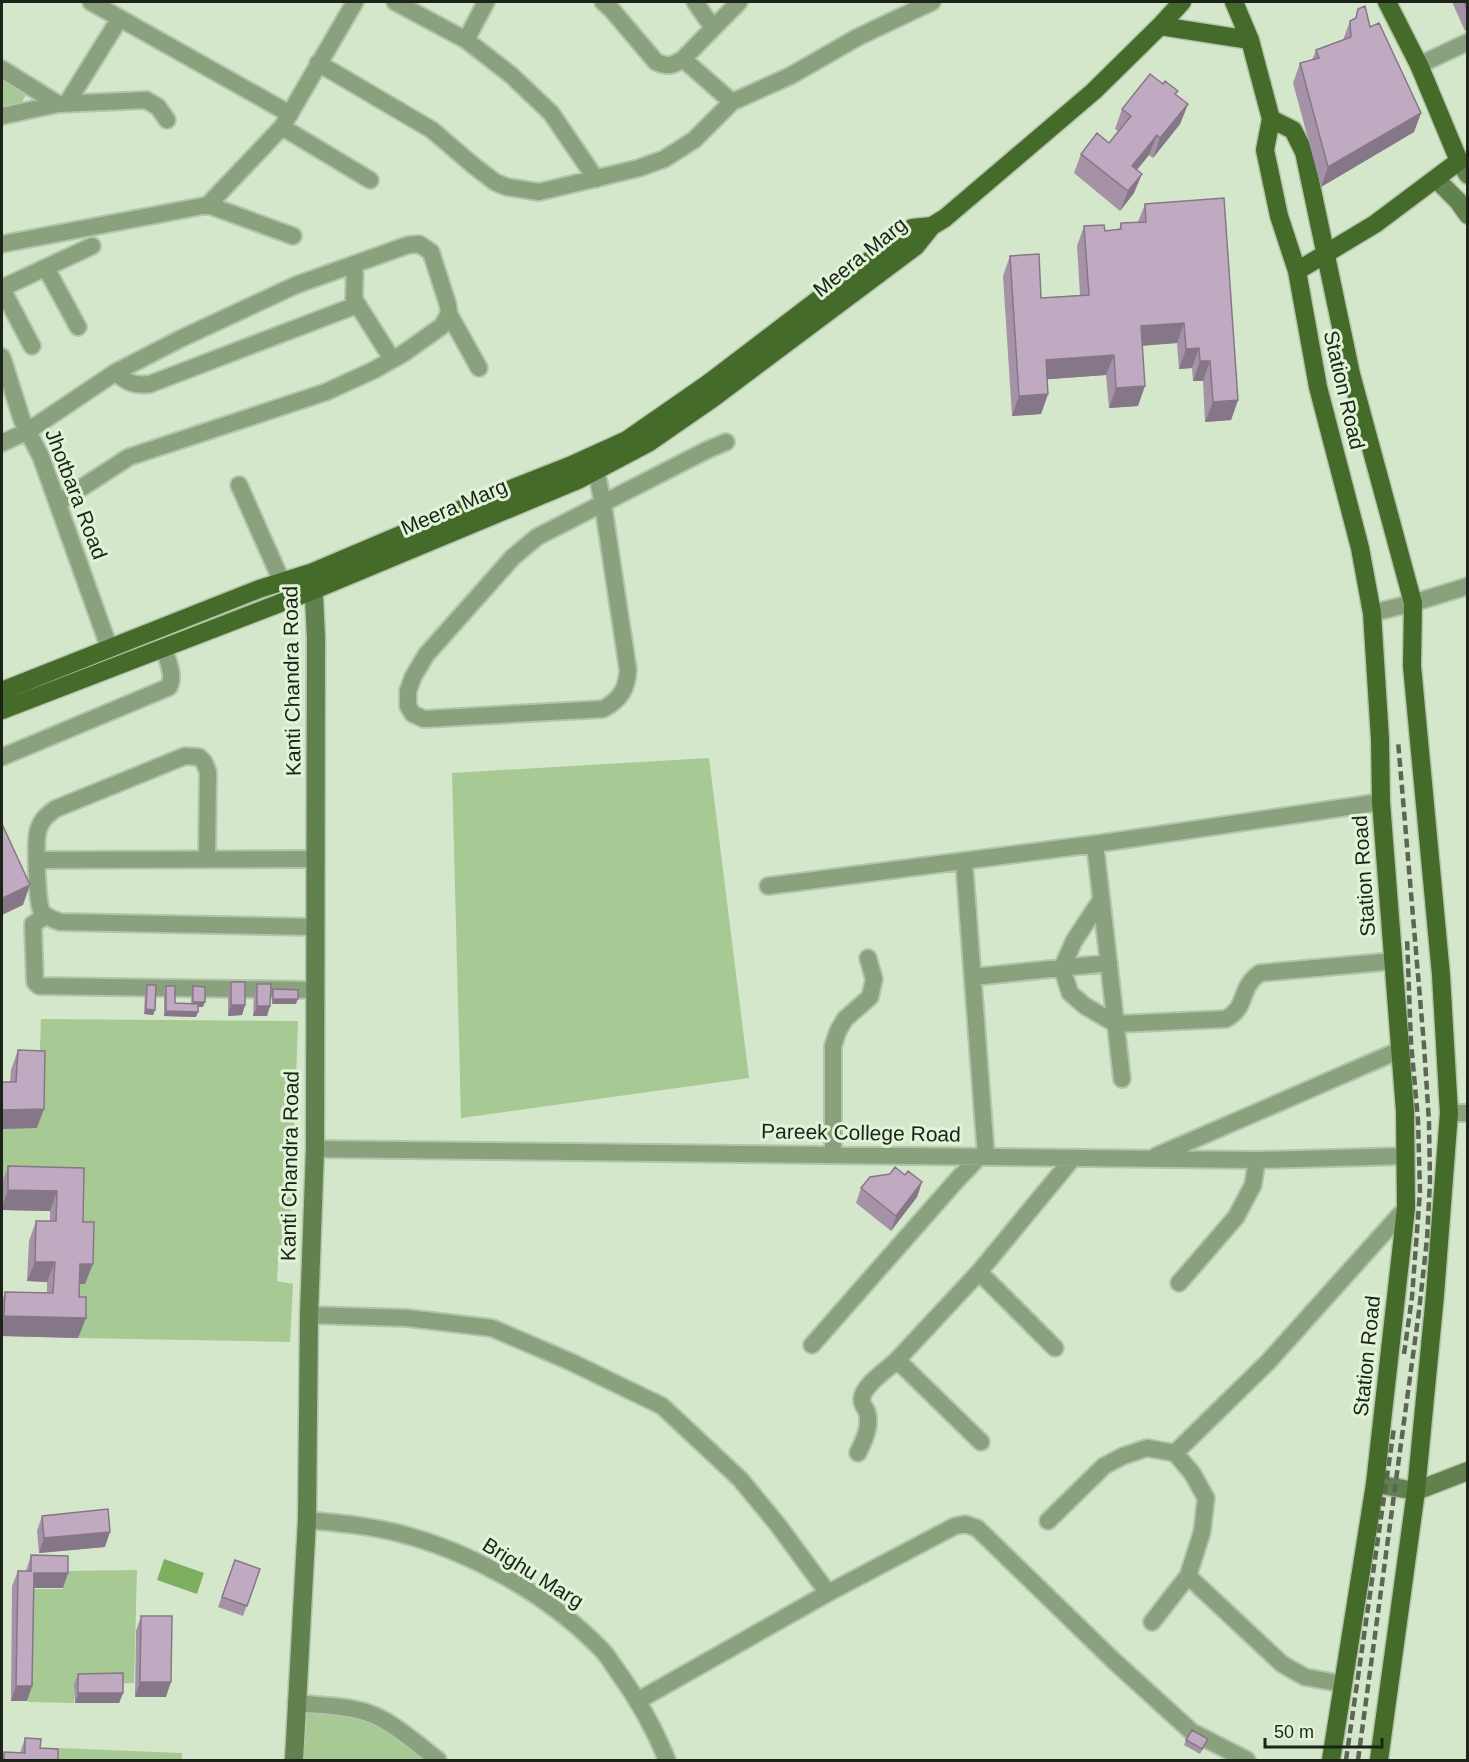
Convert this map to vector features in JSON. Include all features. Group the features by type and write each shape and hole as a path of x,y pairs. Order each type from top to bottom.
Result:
{"main road":[{"path":"932,226 945,218 1094,91 1182,2"},
{"name":"Station Road","path":"1234,2 1250,40 1271,119 1265,150 1279,216 1298,271 1318,387 1360,548 1372,613 1380,739 1381,802 1405,1111 1406,1208 1375,1484 1331,1761"},
{"path":"1298,271 1375,224 1436,179 1465,165 1387,2"},
{"path":"1160,26 1250,40"},
{"path":"1271,119 1293,130 1304,152 1351,374 1413,603 1412,666 1441,975 1449,1113 1435,1295 1416,1491 1379,1761"},
{"name":"Meera Marg","path":"2,691 259,589 282,582 313,581 578,480 648,443 713,398 916,246 932,226"},
{"name":"Meera Marg","path":"2,710 162,647 313,581 476,502 574,464 627,440 709,383 912,228 932,226"}],"street":[{"path":"91,2 286,120 370,180"},
{"path":"208,206 286,120 355,2"},
{"path":"395,2 466,40 511,75 551,113 596,179"},
{"path":"466,40 486,2"},
{"path":"603,2 656,62 666,66 672,66 683,59 739,2"},
{"path":"695,2 713,28"},
{"path":"318,63 432,130 495,182 507,187 539,192 639,168 664,159 694,140 732,102 790,76 858,37 932,2"},
{"path":"63,104 120,18"},
{"path":"1419,65 1467,42"},
{"path":"683,59 732,102"},
{"path":"2,69 63,104"},
{"path":"2,116 63,104 146,100 158,107 167,120"},
{"path":"1436,179 1458,201 1467,215"},
{"path":"2,244 208,206 293,236"},
{"path":"2,443 28,430 116,372 180,339 296,285 408,245 419,244 431,252 448,305 448,314 442,326 374,370 326,392 129,457 58,503"},
{"path":"32,346 2,289 92,246"},
{"path":"355,265 354,293 357,305 392,359"},
{"path":"46,268 78,327"},
{"path":"116,372 123,380 131,384 150,384 357,305"},
{"path":"448,314 479,368"},
{"name":"Jhotbara Road","path":"2,357 22,420 41,458 109,647"},
{"path":"596,470 603,504 628,670 627,682 622,695 613,704 603,709 424,719 413,714 408,706 408,691 426,655 513,557 537,537 603,504 707,450 726,442"},
{"path":"239,484 282,582"},
{"name":"Kanti Chandra Road","path":"294,1761 307,1520 309,1315 315,1149 316,639 313,581"},
{"path":"1372,613 1467,586"},
{"path":"2,757 169,687 172,681 171,670 162,647"},
{"path":"207,858 208,772 199,757 185,756 55,809 43,818 38,832 37,860 41,909 46,916 60,922 314,927"},
{"path":"768,886 1095,844 1381,802"},
{"path":"1095,844 1122,1079"},
{"path":"37,860 315,859"},
{"path":"812,1345 956,1180 982,1156 973,976 964,861"},
{"path":"1101,900 1074,941 1062,968 1070,993 1085,1006 1116,1024 1226,1019 1235,1014 1240,1007 1245,988 1260,972 1394,961"},
{"path":"46,916 33,924 34,982 39,986 315,990"},
{"path":"833,1155 833,1046 838,1030 845,1019 870,997 874,979 868,958"},
{"path":"973,976 1109,963"},
{"path":"1150,1158 1400,1050"},
{"path":"1449,1113 1467,1113"},
{"name":"Pareek College Road","path":"315,1149 1257,1160 1406,1156"},
{"path":"858,1453 867,1433 868,1424 862,1396 867,1388 897,1360 979,1272 1073,1158"},
{"path":"1179,1283 1236,1217 1253,1185 1257,1160"},
{"path":"1175,1453 1268,1362 1406,1208"},
{"path":"979,1272 1055,1348"},
{"path":"309,1315 408,1318 492,1328 662,1406 740,1479 778,1525 828,1593"},
{"path":"897,1360 981,1442"},
{"path":"1048,1521 1104,1466 1113,1461 1147,1448 1175,1453 1192,1473 1206,1498 1202,1532 1188,1576 1152,1622"},
{"path":"1375,1484 1416,1491 1467,1471"},
{"name":"Brighu Marg","path":"307,1520 357,1525 402,1534 451,1550 495,1571 559,1612 600,1648 639,1700 659,1739 667,1761"},
{"path":"639,1700 828,1593 955,1526 965,1524 977,1528 1114,1661 1192,1732 1247,1761"},
{"path":"1188,1576 1282,1664 1305,1677 1343,1684"},
{"path":"296,1703 358,1710 381,1718 407,1735 438,1761"}],"shaded area":[{"path":"2,79 27,94 21,103 2,106"},
{"path":"709,758 749,1078 461,1118 452,773"},
{"path":"41,1019 298,1021 290,1247 279,1248 277,1281 293,1284 290,1342 79,1338 79,1317 72,1284 85,1284 86,1242 77,1188 2,1186 2,1129 37,1128"},
{"path":"164,1559 204,1573 197,1594 157,1580"},
{"path":"137,1570 134,1683 75,1684 74,1703 28,1702 29,1589 63,1589 63,1571"},
{"path":"302,1713 374,1718 431,1760 302,1760"},
{"path":"57,1748 182,1753 182,1760 56,1760"}],"building":[{"path":"1365,6 1370,27 1379,23 1421,113 1328,167 1300,63 1319,58 1316,50 1351,37 1350,21 1356,18 1358,9"},
{"path":"1150,74 1163,84 1165,81 1178,91 1175,94 1188,104 1160,138 1157,135 1132,166 1142,174 1128,191 1081,154 1097,133 1109,143 1131,116 1122,109"},
{"path":"1224,198 1238,400 1213,402 1210,361 1200,361 1199,348 1186,349 1184,323 1141,326 1145,386 1116,388 1114,355 1046,360 1048,394 1019,396 1010,256 1039,254 1041,298 1089,295 1084,226 1104,225 1105,231 1121,229 1121,223 1146,222 1145,204"},
{"path":"2,824 30,885 3,898 2,895"},
{"path":"231,982 245,982 245,1005 231,1005"},
{"path":"257,984 271,984 270,1006 257,1006"},
{"path":"147,985 156,985 155,1010 146,1009"},
{"path":"166,986 175,986 175,1003 198,1004 198,1012 166,1011"},
{"path":"193,986 205,987 205,1002 193,1002"},
{"path":"273,989 298,990 298,999 273,999"},
{"path":"18,1050 45,1051 44,1109 2,1110 2,1082 16,1082"},
{"path":"8,1166 84,1168 83,1222 94,1222 93,1264 80,1264 79,1297 86,1297 86,1318 4,1316 5,1292 53,1293 55,1262 35,1262 36,1221 56,1221 57,1191 8,1190"},
{"path":"895,1167 905,1175 908,1171 922,1182 896,1216 861,1188 870,1177 890,1174"},
{"path":"108,1509 110,1532 44,1538 42,1516"},
{"path":"31,1555 68,1556 68,1573 34,1573 32,1686 16,1686 18,1571 31,1571"},
{"path":"235,1560 260,1569 247,1606 222,1597"},
{"path":"141,1616 172,1616 171,1682 140,1682"},
{"path":"123,1673 123,1693 78,1693 78,1674"},
{"path":"1192,1730 1208,1739 1202,1749 1186,1740"},
{"path":"25,1738 41,1739 40,1748 58,1749 58,1761 4,1761 4,1752 25,1753"}],"railway":[{"path":"1358,1760 1419,1311 1427,1239 1430,1181 1424,1045 1398,741"},
{"path":"1404,1354 1412,1297 1420,1192 1407,938"},
{"path":"1346,1760 1394,1428"}]}
